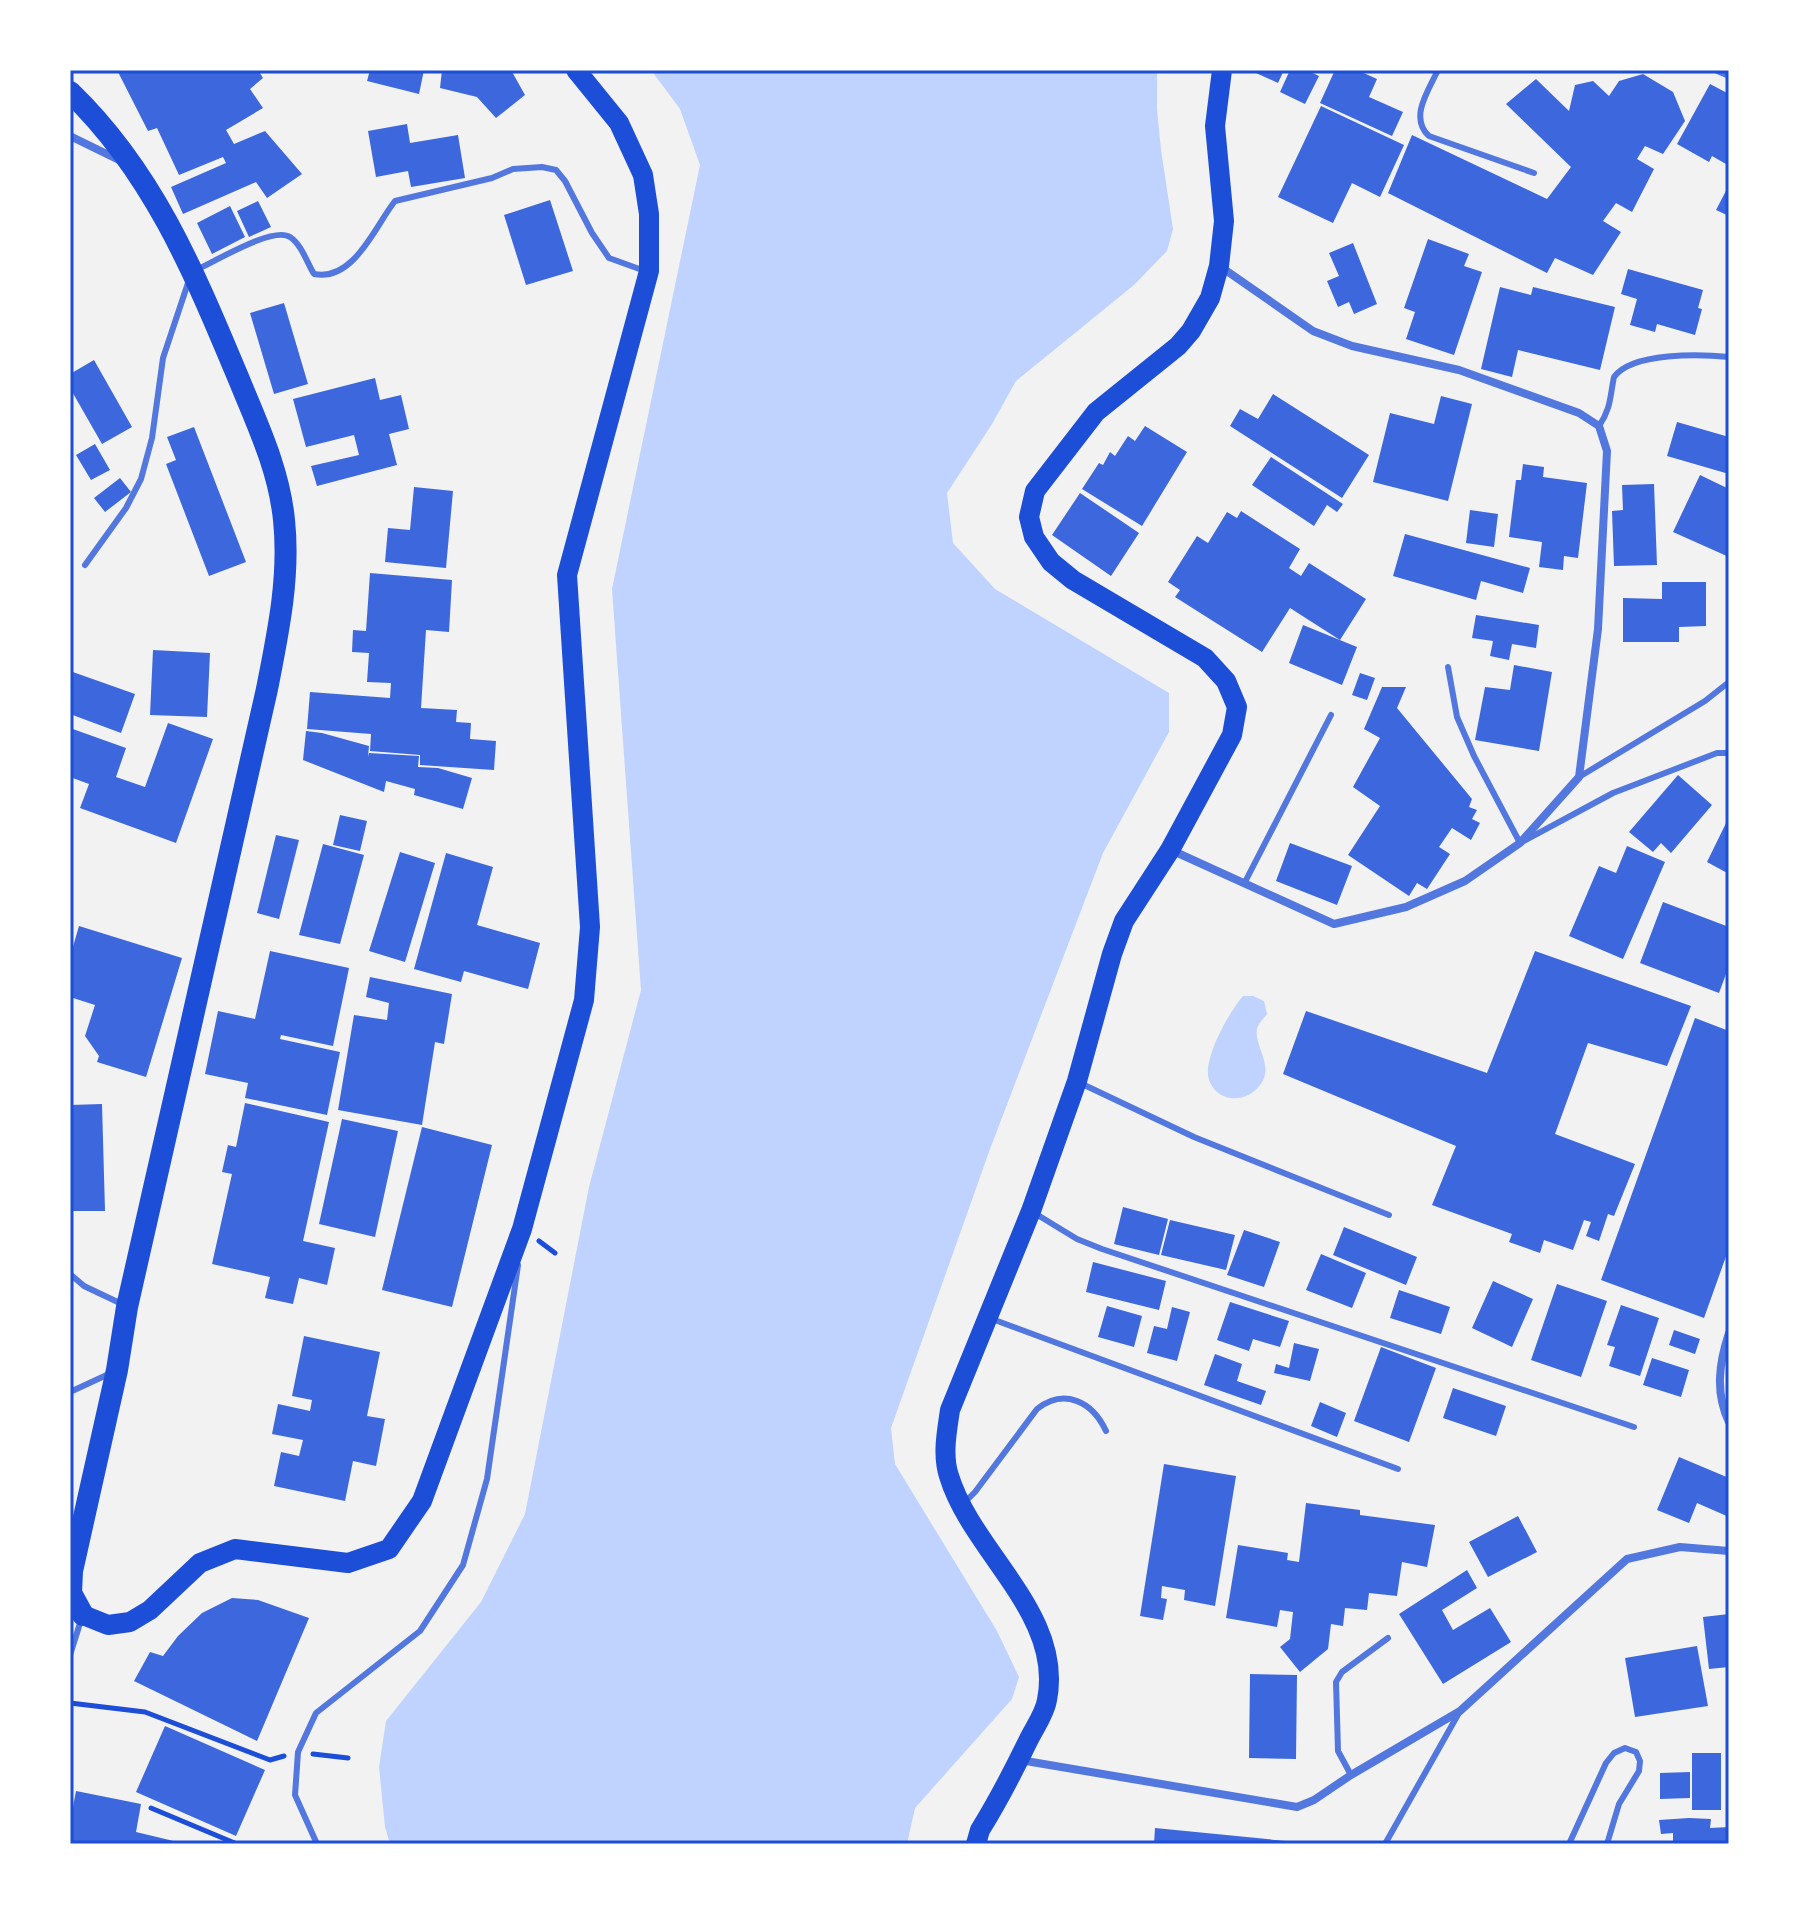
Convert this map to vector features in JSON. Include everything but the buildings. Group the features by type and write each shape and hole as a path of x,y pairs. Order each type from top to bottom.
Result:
{"highway":[{"path":"70,92 120,145 171,227 278,478 284,523 281,619 245,793 127,1307 117,1370 72,1571 71,1593 83,1615"}],"main road":[{"path":"83,1615 108,1625 130,1622 150,1610 200,1563 235,1549 348,1563 389,1549 422,1501 522,1229 584,1000 590,927 567,575 649,271 649,214 643,175 619,123 576,70"},
{"path":"976,1844 980,1830 1047,1704 1051,1672 1044,1644 1015,1587 961,1505 948,1474 945,1441 950,1410 1031,1211 1077,1081 1124,921 1170,850 1232,735 1237,707 1226,681 1205,658 1073,580 1051,562 1034,537 1029,517 1035,491 1096,412 1178,346 1191,331 1210,298 1219,266 1224,221 1215,126 1222,70"}],"street":[{"path":"70,136 134,167"},
{"path":"1170,850 1334,924 1406,907 1465,881 1520,843 1579,777 1598,629 1607,451 1599,426 1579,413 1459,370 1352,346 1313,331 1219,266"},
{"path":"1729,1333 1722,1353 1719,1390 1729,1422"},
{"path":"1019,1760 1297,1807 1314,1800 1460,1711 1627,1559 1680,1547 1729,1551"}],"lane":[{"path":"1438,70 1419,115 1421,129 1429,136 1534,173"},
{"path":"1715,70 1729,76"},
{"path":"85,565 126,508 141,479 152,438 163,358 192,272 265,238 282,234 298,245 314,274 325,276 350,263 395,201 492,178 513,169 542,167 556,170 565,181 609,258 649,271"},
{"path":"1599,426 1612,401 1614,377 1626,366 1640,361 1683,356 1729,357"},
{"path":"1448,667 1457,717 1520,843 1613,793 1717,753 1729,753"},
{"path":"1579,777 1705,701 1729,682"},
{"path":"1245,882 1331,715"},
{"path":"1077,1081 1194,1137 1389,1215"},
{"path":"1031,1211 1077,1239 1102,1249 1634,1427"},
{"path":"317,1844 295,1795 298,1752 316,1713 420,1631 463,1565 487,1479 514,1307 522,1229"},
{"path":"70,1274 84,1286 127,1307"},
{"path":"989,1318 1398,1469"},
{"path":"70,1392 117,1370"},
{"path":"961,1505 975,1492 1037,1409 1049,1399 1072,1399 1087,1407 1100,1418 1106,1431"},
{"path":"70,1655 83,1615"},
{"path":"1351,1775 1338,1751 1336,1682 1342,1672 1388,1638"},
{"path":"1385,1844 1460,1711"},
{"path":"1569,1844 1606,1763 1614,1753 1625,1748 1636,1752 1640,1761 1639,1771 1619,1804 1607,1844"}],"path":[{"path":"70,1703 145,1712 270,1760 298,1752 348,1758"},
{"path":"151,1808 237,1844"}],"water":[{"path":"651,70 1157,70 1161,150 1173,229 1167,251 1134,285 1016,381 947,493 953,543 995,589 1169,693 1169,732 1103,853 990,1149 891,1428 895,1464 997,1631 1019,1677 1012,1699 915,1808 907,1844 390,1844 385,1827 379,1767 386,1721 481,1602 525,1514 589,1187 641,990 612,589 700,165 680,109"},
{"path":"1243,996 1264,1001 1267,1014 1258,1027 1257,1035 1265,1075 1257,1089 1234,1098 1219,1094 1213,1088 1208,1071 1218,1036"}]}
